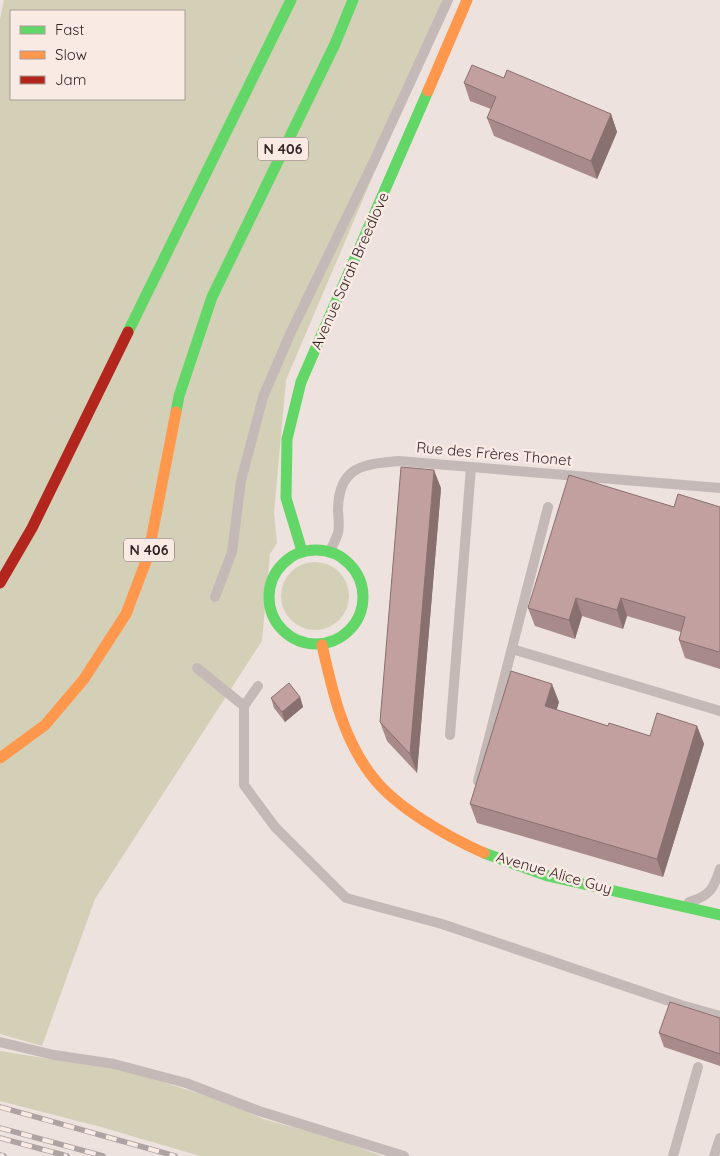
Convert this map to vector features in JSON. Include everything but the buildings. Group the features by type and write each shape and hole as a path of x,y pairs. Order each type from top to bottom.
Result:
{"main road":[{"path":"0,583 32,528 291,0"},
{"name":"N 406","path":"0,758 45,725 84,679 126,614 148,556 179,396 212,297 335,44 354,0"},
{"name":"Avenue Sarah Breedlove","path":"302,551 286,498 287,439 300,382 341,293 467,0"},
{"path":"314,549 330,551 348,562 360,578 364,598 361,615 352,630 337,641 322,645 301,643 284,633 273,619 268,599 270,582 280,565 302,551 314,549"},
{"name":"Avenue Alice Guy","path":"322,645 331,687 348,737 372,777 406,808 452,839 511,863 576,883 720,915"}],"lane":[{"path":"215,596 232,552 241,481 263,397 291,332 375,159 448,0"},
{"name":"Rue des Frères Thonet","path":"330,551 338,532 338,508 343,482 350,472 378,462 399,461 720,488"},
{"path":"450,735 471,467"},
{"path":"476,792 548,507"},
{"path":"512,649 720,711"},
{"path":"197,668 244,706"},
{"path":"258,686 244,706 244,785 275,827 346,898 442,924 680,1005 720,1016"},
{"path":"679,905 707,894 714,888 720,869"},
{"path":"0,1042 54,1055 114,1064 186,1083 259,1111 404,1156"},
{"path":"673,1156 698,1067"},
{"path":"714,1156 720,1138"}],"shaded area":[{"path":"4,0 448,0 286,380 274,513 277,543 270,554 262,641 95,899 42,1046 0,1034 0,19"},
{"path":"315,562 328,565 339,572 346,583 349,596 346,609 339,620 328,627 315,630 302,627 291,620 284,609 281,596 284,583 291,572 302,565"},
{"path":"0,1051 132,1072 231,1104 263,1119 333,1138 382,1156 200,1156 101,1127 0,1101"}],"railway":[{"path":"0,1107 175,1156"},
{"path":"0,1128 103,1156"},
{"path":"0,1138 67,1156"},
{"path":"0,1155 4,1156"}],"traffic: fast":[{"path":"128,332 291,0"},
{"path":"176,412 179,396 212,297 335,44 353,0"},
{"path":"302,551 286,498 287,439 301,382 428,91"},
{"path":"307,550 325,550 350,563 360,579 363,597 360,615 350,631 325,644 307,644 282,631 269,606 269,588 282,563 307,550"},
{"path":"484,853 548,876 720,915"}],"traffic: slow":[{"path":"428,91 467,0"},
{"path":"0,758 45,725 84,679 126,614 148,556 176,412"},
{"path":"322,645 330,679 346,730 362,762 372,776 382,788 408,810 439,830 484,853"}],"traffic: jam":[{"path":"0,583 32,528 128,332"}]}
